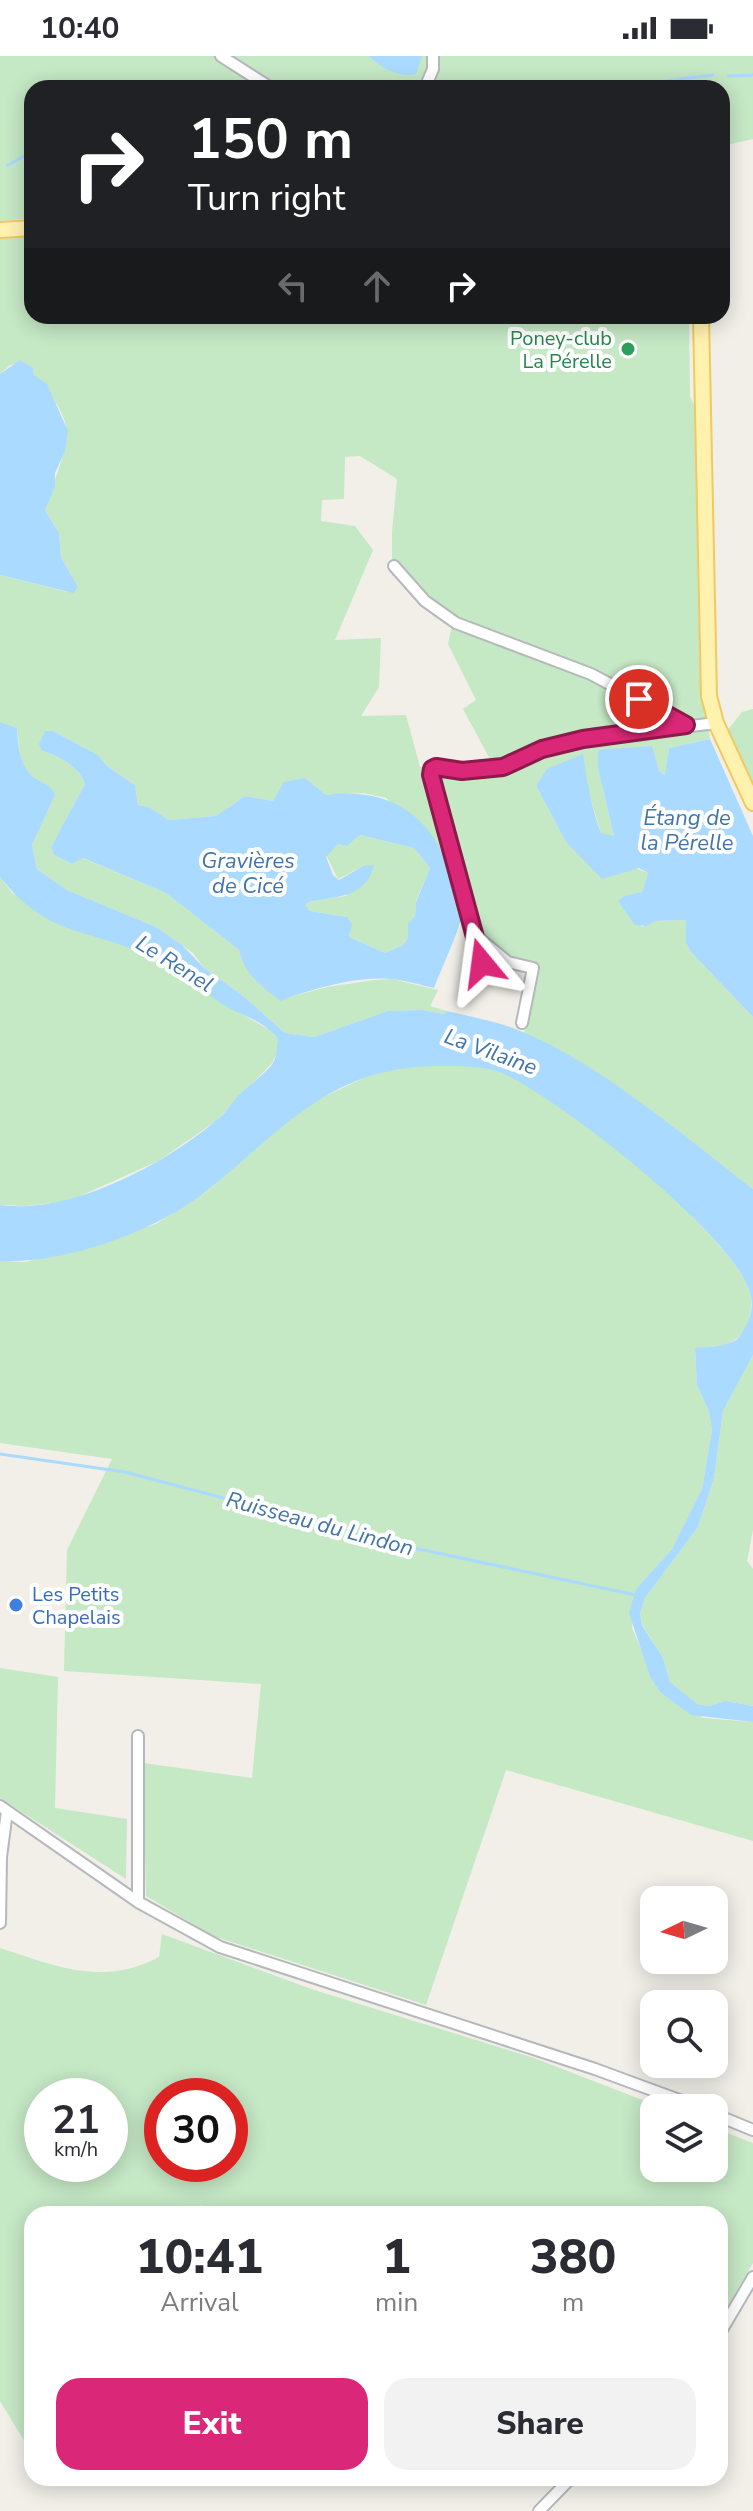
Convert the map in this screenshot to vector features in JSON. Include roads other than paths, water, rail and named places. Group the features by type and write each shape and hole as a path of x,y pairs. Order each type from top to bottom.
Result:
{"main road":[{"path":"0,230 24,228"},
{"path":"701,324 709,696 716,723 753,803"}],"street":[{"path":"221,56 258,80"},
{"path":"428,80 433,69 433,56"},
{"path":"394,566 425,601 456,623 591,674 686,725"},
{"path":"482,963 431,775 432,769 462,771 503,767 542,749 583,739 716,723"},
{"path":"474,934 508,962 533,968 522,1023"},
{"path":"138,1736 138,1902"},
{"path":"4,1809 138,1902 220,1947 663,2094"},
{"path":"0,1923 4,1809"},
{"path":"728,2120 753,2130"},
{"path":"728,2319 753,2277"},
{"path":"539,2511 563,2486"}],"water":[{"path":"369,56 422,56 416,74 403,75"},
{"path":"20,360 33,368 34,375 47,384 68,431 65,451 55,473 55,487 45,510 59,533 61,557 78,587 73,593 0,575 0,374"},
{"name":"La Vilaine","path":"0,722 17,728 23,764 55,795 32,845 37,869 67,890 156,927 182,945 204,968 242,995 285,1033 314,1037 388,1011 423,1010 444,1014 447,1011 510,1027 549,1044 610,1081 753,1189 753,1355 723,1411 714,1478 698,1527 645,1598 640,1613 642,1625 663,1658 670,1682 697,1704 709,1706 726,1701 753,1706 753,1722 691,1715 660,1692 650,1676 629,1613 636,1589 672,1549 702,1489 712,1430 709,1412 697,1385 695,1348 721,1345 738,1338 750,1315 751,1296 739,1271 681,1206 602,1139 528,1087 502,1073 472,1067 404,1068 370,1076 340,1088 313,1104 208,1190 163,1219 81,1251 53,1257 0,1261 0,1205 28,1206 86,1194 116,1183 172,1153 225,1113 239,1095 267,1070 275,1060 278,1040 262,1024 227,1007 155,959 55,923 18,898 0,877"},
{"name":"Gravières de Cicé","path":"45,731 53,731 98,755 107,766 135,785 138,805 149,807 169,820 216,816 245,796 273,801 284,782 305,778 326,795 372,796 408,812 436,841 446,860 462,909 461,920 434,988 396,980 363,979 280,1001 249,973 239,950 166,893 83,858 72,864 54,855 51,847 85,784 73,767 42,751 39,744","holes":["360,835 414,848 430,868 416,902 415,916 408,924 408,938 403,945 385,953 349,937 352,924 347,917 310,911 305,905 349,894 365,884 370,876 374,865 363,866 339,880 333,875 326,857 338,844 347,846"]},
{"name":"Étang de la Pérelle","path":"710,739 753,836 753,1017 691,952 686,943 686,920 635,925 618,901 624,896 642,892 648,873 639,868 602,879 566,842 536,786 547,769 583,754 601,833 614,836 598,769 598,750 652,746 659,771 665,775 669,748"}],"waterway":[{"name":"Le Renel","path":"673,80 713,75"},
{"name":"Le Renel","path":"728,76 753,75"},
{"name":"Le Renel","path":"8,165 24,156"},
{"name":"Ruisseau du Lindon","path":"0,1454 125,1472 409,1547 636,1595"}],"place":[{"name":"Poney-club La Pérelle","path":"628,349"},
{"name":"Les Petits Chapelais","path":"16,1605"}]}
